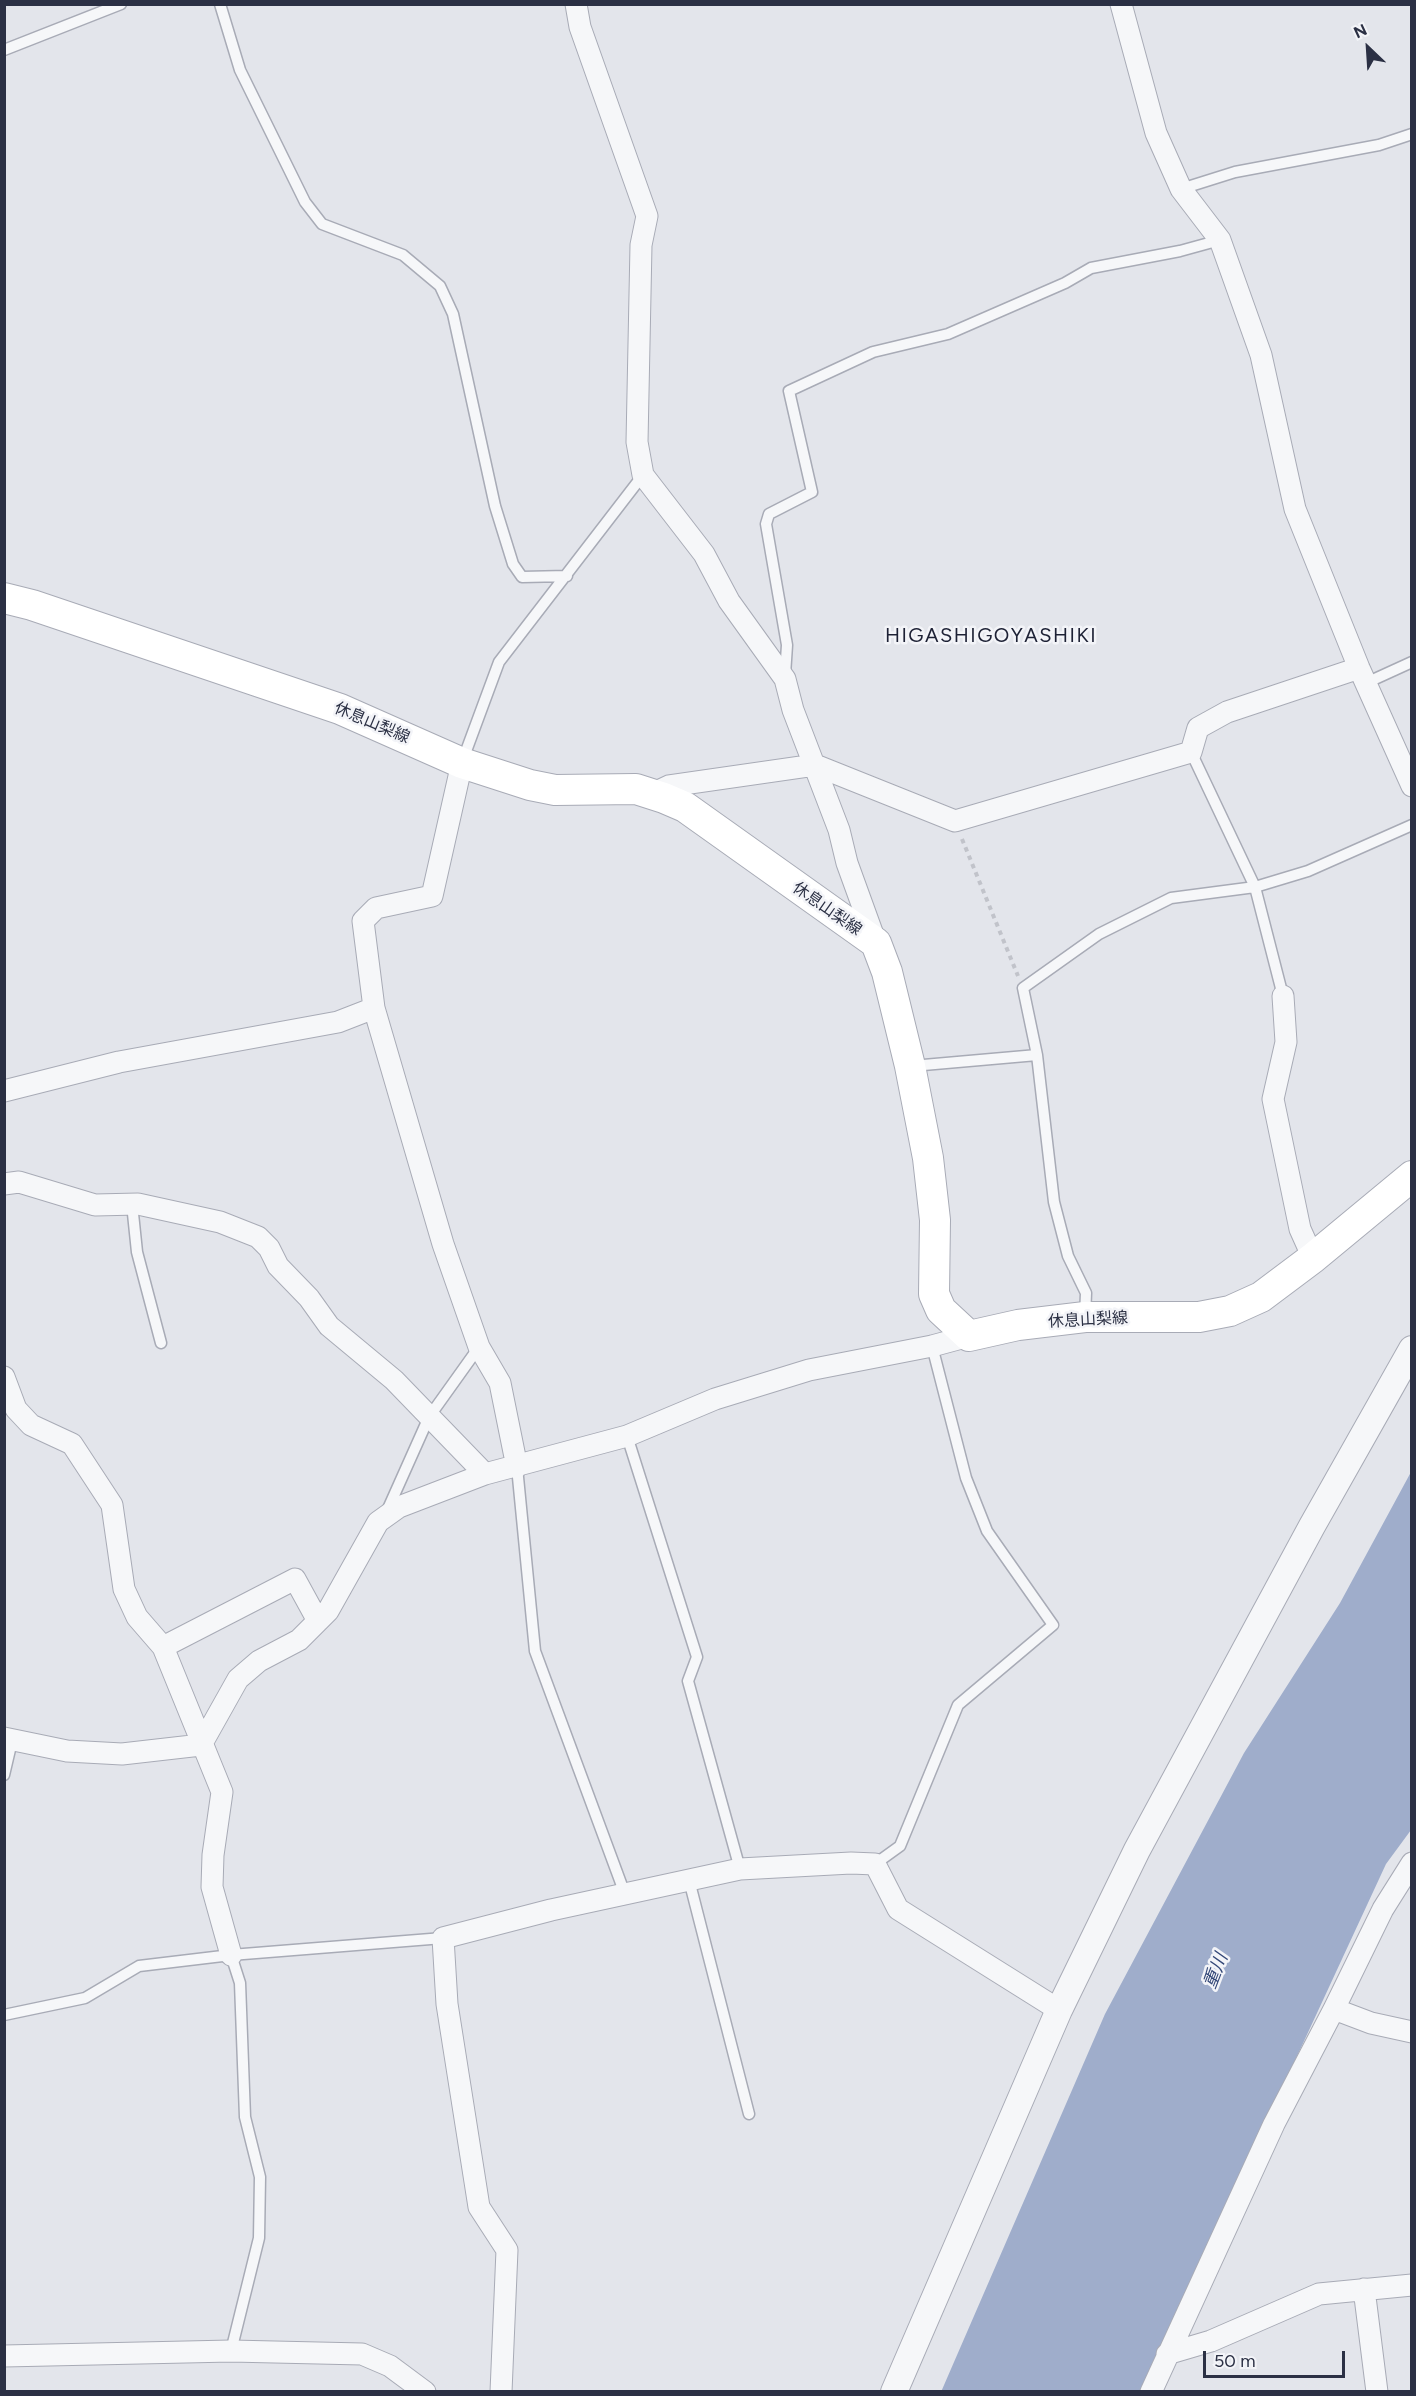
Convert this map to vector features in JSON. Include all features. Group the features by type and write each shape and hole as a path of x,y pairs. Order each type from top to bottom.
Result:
{"main road":[{"name":"休息山梨線","path":"4,598 32,604 340,709 462,763 530,785 555,790 636,789 685,807 876,943 886,972 910,1066 928,1158 936,1220 934,1294 941,1310 969,1336 1018,1325 1085,1317 1199,1317 1230,1311 1261,1297 1313,1258 1412,1176"}],"street":[{"path":"576,4 580,27 647,216 642,245 636,442 643,475 704,554 729,601 785,679 793,710 815,765 876,943"},
{"path":"1121,4 1156,134 1181,189 1220,240 1261,355 1295,509 1362,675 1412,786"},
{"path":"652,794 669,786 815,765 955,821 1191,752 1198,728 1227,712 1362,675"},
{"path":"462,763 432,896 376,908 363,921 374,1008 443,1244 479,1347 500,1383 517,1467"},
{"path":"1283,996 1286,1042 1273,1099 1300,1229 1313,1258"},
{"path":"4,1091 139,1058 338,1022 374,1008"},
{"path":"4,1184 20,1182 95,1205 132,1204 220,1222 258,1237 269,1248 278,1266 309,1298 329,1326 394,1380 486,1474"},
{"path":"201,1745 238,1679 259,1661 299,1640 328,1611 378,1522 399,1507 486,1474 627,1436 715,1399 809,1370 932,1346 969,1336"},
{"path":"894,2391 1059,2010 1137,1850 1312,1526 1412,1349"},
{"path":"4,1377 16,1409 32,1425 72,1444 112,1505 124,1589 137,1617 164,1647 201,1745 222,1792 213,1856 212,1887 231,1955"},
{"path":"164,1647 294,1579 318,1621"},
{"path":"8,1740 67,1751 122,1754 201,1745"},
{"path":"501,2391 507,2250 479,2207 447,2004 443,1938 740,1869 851,1863 875,1864 898,1909 1059,2010"},
{"path":"1151,2391 1274,2124 1383,1909 1412,1863"},
{"path":"1334,2009 1371,2023 1412,2032"},
{"path":"1167,2354 1210,2341 1319,2294 1412,2285"},
{"path":"1364,2289 1377,2391"},
{"path":"4,2356 231,2350 362,2354 390,2366 425,2391"}],"lane":[{"path":"4,50 121,4"},
{"path":"220,4 240,70 304,202 322,224 403,255 440,286 453,314 495,506 513,564 522,577 567,576"},
{"path":"1181,189 1235,172 1379,145 1412,134"},
{"path":"785,679 787,645 766,524 769,514 812,492 789,391 873,352 948,334 1065,283 1091,268 1180,251 1220,240"},
{"path":"462,763 499,662 643,475"},
{"path":"1362,675 1412,662"},
{"path":"1191,752 1255,887 1283,996"},
{"path":"1085,1317 1086,1293 1068,1256 1054,1202 1038,1055 1023,988 1099,934 1171,898 1255,887 1308,871 1412,825"},
{"path":"910,1066 1038,1055"},
{"path":"132,1204 136,1252 161,1343"},
{"path":"875,1864 900,1846 958,1705 1053,1625 987,1531 966,1478 932,1346"},
{"path":"385,1517 429,1417 479,1347"},
{"path":"627,1436 697,1657 688,1681 740,1869"},
{"path":"517,1467 535,1651 625,1894"},
{"path":"4,1775 8,1740"},
{"path":"689,1880 749,2114"},
{"path":"4,2015 85,1998 139,1966 231,1955 443,1938"},
{"path":"231,1955 240,1983 245,2117 260,2177 259,2238 231,2350"}],"path":[{"path":"955,821 1023,988"}],"water":[{"name":"重川","path":"1411,1472 1411,1830 1386,1864 1142,2391 941,2392 1105,2014 1244,1753 1340,1603"}],"district":[{"name":"HIGASHIGOYASHIKI","path":"991,636"}]}
